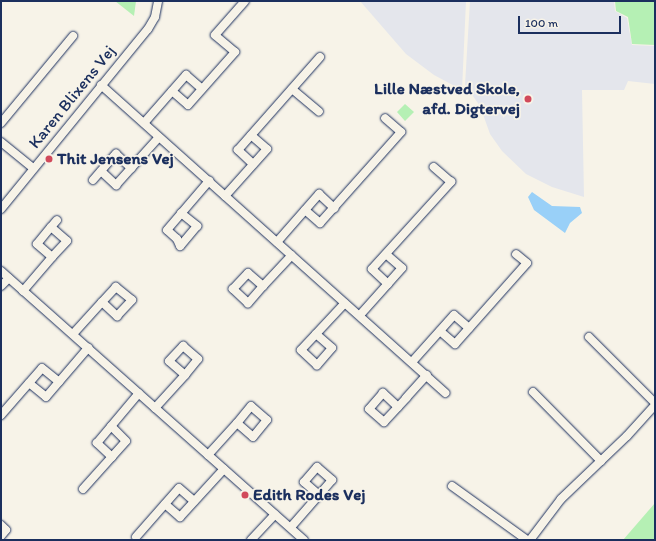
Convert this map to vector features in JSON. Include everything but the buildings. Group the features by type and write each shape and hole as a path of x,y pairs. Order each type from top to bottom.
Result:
{"street":[{"name":"Karen Blixens Vej","path":"1,209 148,29 154,17 158,1"},
{"path":"172,92 188,106 235,52 215,35 244,1"},
{"path":"1,123 73,36"},
{"path":"254,164 238,150 320,57"},
{"path":"144,123 186,75 202,89"},
{"path":"101,85 446,393"},
{"path":"292,89 319,112"},
{"path":"305,210 320,224 401,132 385,118"},
{"path":"226,196 267,149 251,135"},
{"path":"101,171 116,185 159,136"},
{"path":"1,142 33,168"},
{"path":"93,180 116,154 131,168"},
{"path":"388,284 372,269 451,182 434,167"},
{"path":"181,213 209,181"},
{"path":"277,242 319,194 334,208"},
{"path":"52,257 37,244 57,220"},
{"path":"23,291 67,241 51,227"},
{"path":"360,315 402,268 386,254"},
{"path":"440,331 455,344 527,263 516,254"},
{"path":"263,286 292,255"},
{"path":"1,271 304,540"},
{"path":"1,286 9,278"},
{"path":"73,334 102,302"},
{"path":"316,334 345,303"},
{"path":"412,362 454,315 469,328"},
{"path":"530,540 561,499 601,461 655,404 589,337"},
{"path":"29,383 46,397 88,348"},
{"path":"1,415 42,368 59,382"},
{"path":"155,408 185,375"},
{"path":"398,407 426,375"},
{"path":"532,392 601,461"},
{"path":"112,457 97,443 139,393"},
{"path":"208,455 237,423"},
{"path":"83,489 126,441 111,426"},
{"path":"165,504 180,517 224,469"},
{"path":"452,486 527,540"},
{"path":"136,537 179,488 194,501"},
{"path":"291,527 319,495"},
{"path":"251,540 275,514"},
{"path":"1,525 6,530 1,536"}],"shaded area":[{"path":"360,1 466,1 462,90 434,75 406,54"},
{"name":"Lille Næstved Skole, afd. Digtervej","path":"470,1 614,1 615,11 627,18 632,45 655,46 655,84 628,81 624,90 582,90 584,197 552,187 526,174 502,151 490,134 480,106 465,85"}],"green space":[{"path":"115,1 136,1 134,16"},
{"path":"615,1 655,1 655,45 632,44 628,17 616,11"},
{"path":"405,104 414,112 405,121 397,112"},
{"path":"655,503 655,540 623,540"}],"water":[{"path":"532,192 552,206 580,207 582,213 570,223 565,233 534,210 528,197"}],"place":[{"name":"Lille Næstved Skole, afd. Digtervej","path":"528,99"},
{"name":"Thit Jensens Vej","path":"49,159"},
{"name":"Edith Rodes Vej","path":"245,495"}]}
